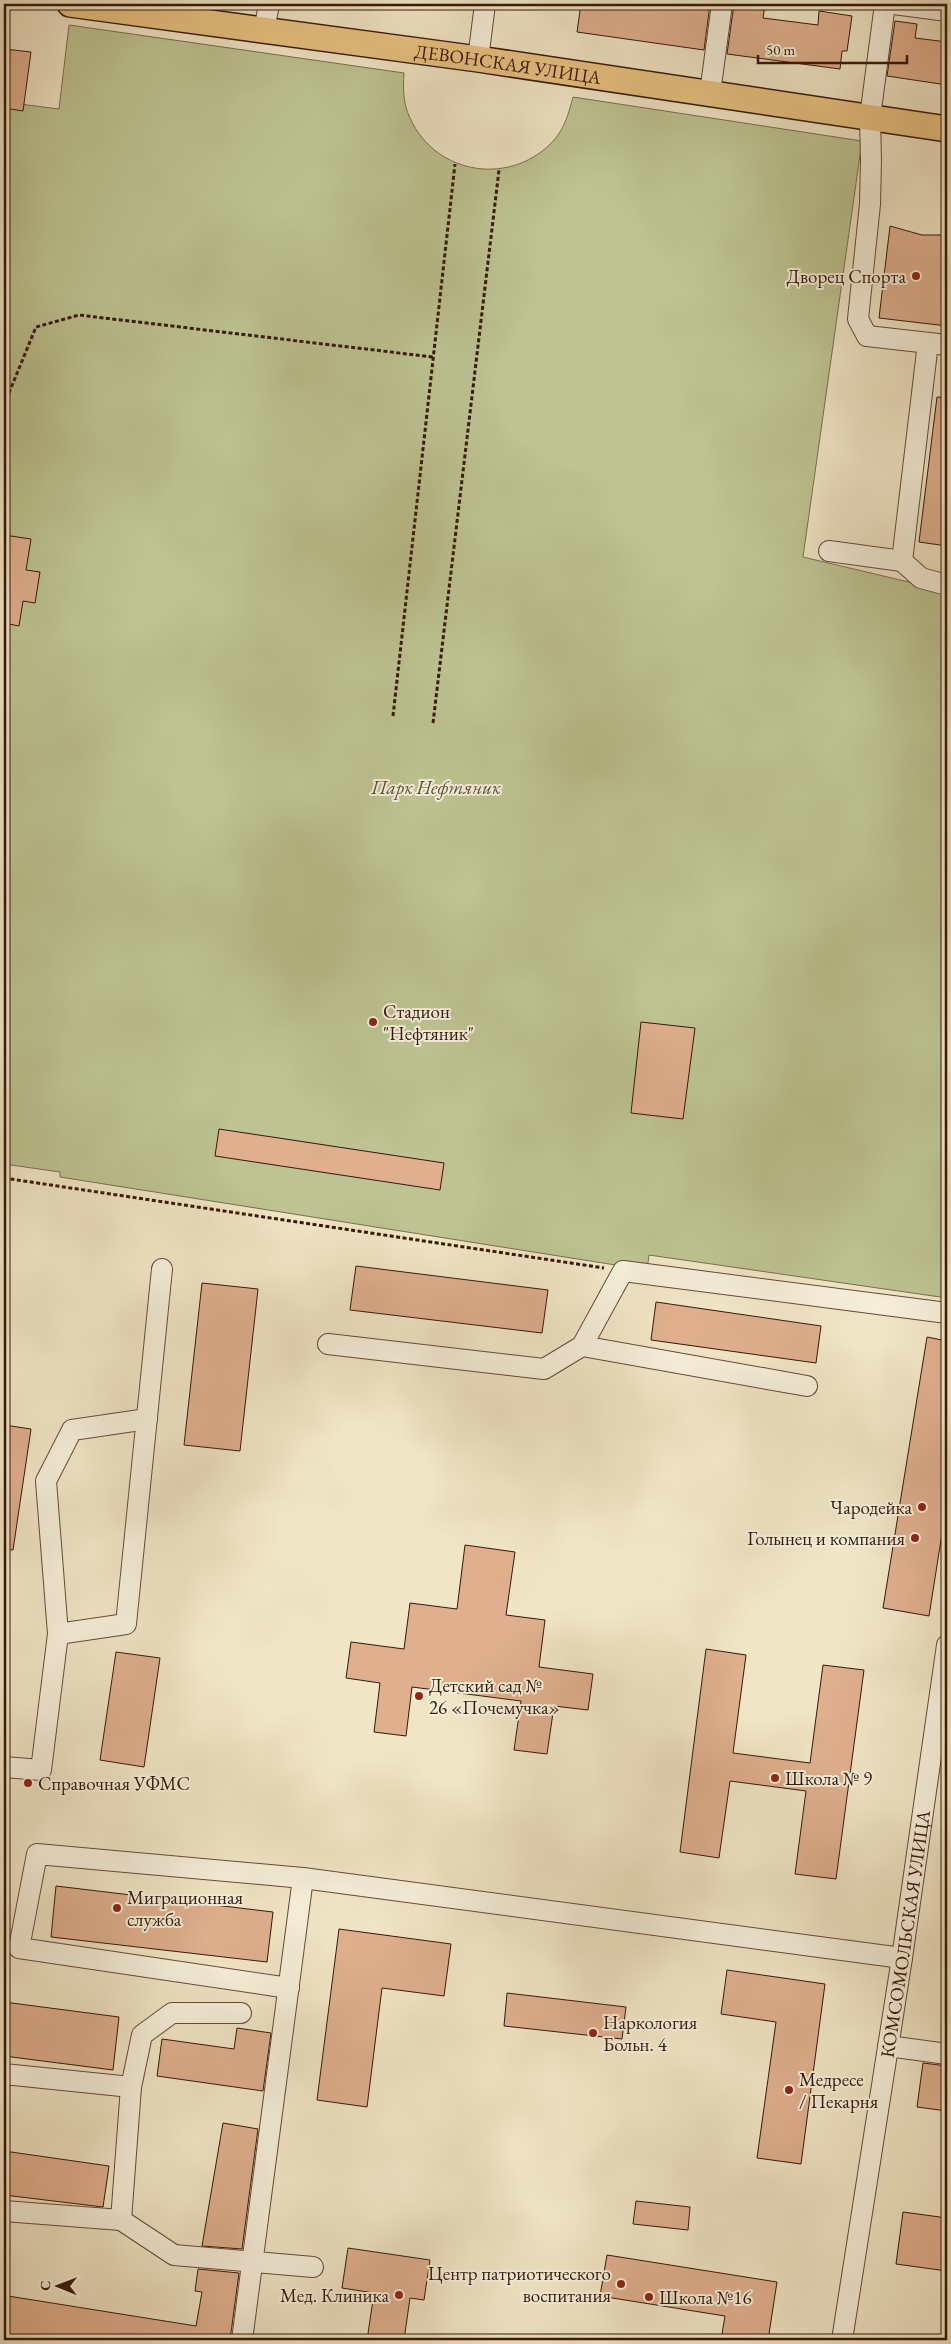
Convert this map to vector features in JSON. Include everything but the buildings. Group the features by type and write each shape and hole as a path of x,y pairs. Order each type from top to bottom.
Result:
{"main road":[{"name":"ДЕВОНСКАЯ УЛИЦА","path":"70,4 478,59 947,129"}],"street":[{"path":"264,31 269,4"},
{"path":"478,59 485,4"},
{"path":"710,94 722,4"},
{"path":"885,4 870,117 872,160 870,204 858,320 867,336 937,344 902,561"},
{"path":"894,4 947,11"},
{"path":"829,551 902,561 921,578 947,585"},
{"path":"58,1634 126,1624 162,1269"},
{"path":"328,1344 544,1369 582,1346 624,1271 947,1312"},
{"path":"582,1346 807,1386"},
{"path":"4,1767 41,1770 58,1634 46,1481 72,1430 147,1419"},
{"name":"КОМСОМОЛЬСКАЯ УЛИЦА","path":"842,2340 902,1958 947,1645"},
{"path":"289,1988 19,1948 37,1854 303,1878 902,1958"},
{"path":"242,2340 303,1878"},
{"path":"121,2220 131,2087 142,2035 172,2012 241,2013"},
{"path":"888,2046 947,2054"},
{"path":"4,2074 131,2087"},
{"path":"4,2211 121,2220 174,2255 312,2267"}],"path":[{"path":"393,716 455,164"},
{"path":"433,723 498,170"},
{"path":"4,405 36,327 79,315 433,357"},
{"path":"4,1178 624,1271"}],"green space":[{"name":"Парк Нефтяник","path":"69,25 404,73 406,107 422,138 438,152 456,163 476,168 498,169 518,164 538,154 555,139 566,119 573,97 862,141 803,557 947,591 947,750 944,772 947,773 947,1298 649,1255 647,1270 60,1177 60,1172 4,1164 4,102 59,109"}],"place":[{"name":"Дворец Спорта","path":"916,276"},
{"name":"Стадион \"Нефтяник\"","path":"373,1022"},
{"name":"Чародейка","path":"922,1507"},
{"name":"Голынец и компания","path":"915,1538"},
{"name":"Детский сад № 26 «Почемучка»","path":"419,1696"},
{"name":"Школа № 9","path":"775,1778"},
{"name":"Справочная УФМС","path":"28,1783"},
{"name":"Миграционная служба","path":"117,1908"},
{"name":"Наркология Больн. 4","path":"593,2033"},
{"name":"Медресе / Пекарня","path":"789,2090"},
{"name":"Центр патриотического воспитания","path":"621,2284"},
{"name":"Мед. Клиника","path":"399,2295"},
{"name":"Школа №16","path":"649,2297"}]}
